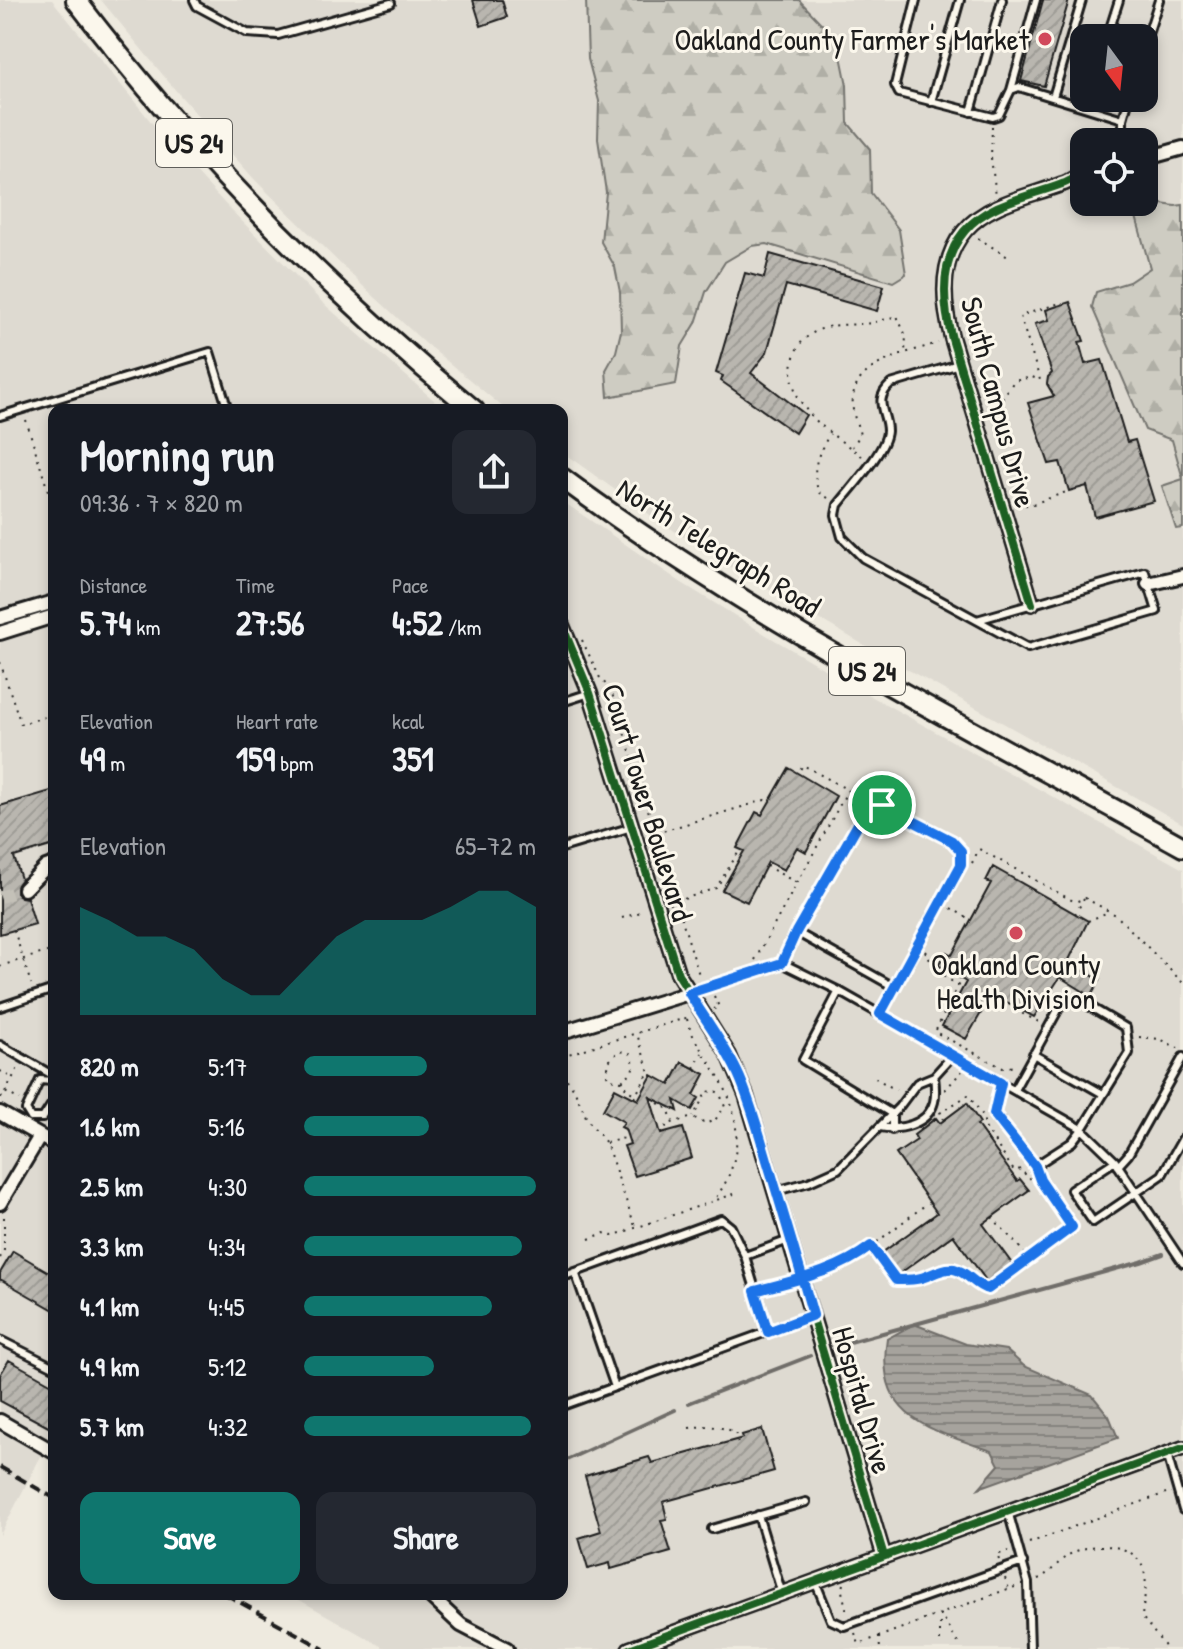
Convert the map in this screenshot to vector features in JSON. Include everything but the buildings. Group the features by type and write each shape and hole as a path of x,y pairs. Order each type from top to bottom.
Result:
{"main road":[{"name":"US 24","path":"76,0 158,102 247,200 353,305 467,404"},
{"name":"North Telegraph Road","path":"568,482 672,555 754,605 1183,847"}],"street":[{"path":"1158,155 1183,148"},
{"name":"South Campus Drive","path":"1032,604 959,364 943,290 948,260 970,225 998,206 1070,180"},
{"name":"South Campus Drive","path":"1065,183 1070,183"},
{"path":"1148,584 1183,576"},
{"path":"0,618 48,604"},
{"path":"0,633 48,618"},
{"name":"Court Tower Boulevard","path":"568,640 590,693 678,974 689,993"},
{"path":"24,889 48,866"},
{"path":"568,1030 689,993"},
{"name":"Hospital Drive","path":"689,993 729,1055 740,1079 791,1239 808,1281 813,1315 884,1556"},
{"path":"0,1113 28,1123 48,1141"},
{"path":"4,1206 40,1136"},
{"path":"0,1421 48,1449"},
{"path":"629,1649 1183,1448"},
{"path":"434,1600 461,1625 507,1649"}],"lane":[{"path":"194,0 197,6 247,33 278,35 391,3"},
{"path":"907,0 915,1 895,85 899,93 993,117 999,115 1011,90 1036,0"},
{"path":"931,102 960,0"},
{"path":"971,112 1002,0"},
{"path":"1053,97 1082,0"},
{"path":"1111,24 1119,0"},
{"path":"1151,24 1158,0"},
{"path":"1011,90 1019,87 1070,103"},
{"path":"1099,112 1123,119"},
{"path":"1123,128 1125,112"},
{"path":"0,416 210,352 226,404"},
{"path":"959,364 891,384 885,389 880,402 887,431 880,449 838,505 836,515 842,537 863,558 1028,648 1157,611 1145,572 977,620"},
{"path":"568,700 590,693"},
{"path":"782,963 796,932 870,803 882,805 952,841 961,851 961,865 880,1014"},
{"path":"568,846 632,827"},
{"path":"796,932 894,987"},
{"path":"689,993 782,963 839,991 1082,1129 1116,1164 1183,1263"},
{"path":"839,991 803,1060 892,1114"},
{"path":"0,1007 48,992"},
{"path":"1001,1083 994,1114 1035,1166 1072,1142 1082,1129 1129,1053 1126,1028 1084,1003 1063,1001 1014,1090"},
{"path":"0,1045 48,1077"},
{"path":"1033,1054 1103,1094"},
{"path":"776,1191 809,1182 838,1169 892,1114 917,1083 934,1076 953,1055"},
{"path":"1183,1057 1128,1155 1071,1190 1093,1222 1162,1175 1183,1138"},
{"path":"880,1127 892,1130 906,1128 928,1113 934,1105 934,1076"},
{"path":"48,1081 40,1080 26,1110 28,1123 43,1118 48,1110"},
{"path":"892,1114 892,1130"},
{"path":"568,1275 721,1219 731,1227 745,1256 768,1332"},
{"path":"745,1256 791,1239"},
{"path":"575,1272 615,1387"},
{"path":"568,1404 813,1315"},
{"path":"0,1340 48,1364"},
{"path":"1167,1454 1183,1510"},
{"path":"712,1529 806,1502"},
{"path":"1008,1511 1028,1583 1030,1649"},
{"path":"758,1515 782,1594"},
{"path":"815,1581 831,1620 840,1625 1023,1562"}],"path":[{"path":"993,117 992,179 998,206"},
{"path":"974,236 1011,259"},
{"path":"1040,380 1020,316 1061,305"},
{"path":"871,462 831,433 805,409 796,396 791,378 795,355 801,342 824,328 864,324 897,316 906,336 905,353"},
{"path":"851,448 860,435 853,412 854,391 863,374 876,363 952,339"},
{"path":"986,417 1001,411 1001,400 1014,381 1032,377 1047,384"},
{"path":"22,409 48,491"},
{"path":"831,433 820,450 815,466 815,483 819,492 838,505"},
{"path":"1016,505 1030,505 1069,491"},
{"path":"578,641 584,639 600,678 611,690 701,978"},
{"path":"0,662 21,724 48,716"},
{"path":"2,672 16,668"},
{"path":"743,964 757,959 848,790 803,765 798,773"},
{"path":"655,833 765,800 770,803"},
{"path":"967,872 979,849 1075,902 1085,898"},
{"path":"622,918 716,888 740,850"},
{"path":"766,866 798,883"},
{"path":"1085,898 1116,915 1183,983"},
{"path":"1075,914 1085,898"},
{"path":"948,906 971,920"},
{"path":"1088,921 1109,912"},
{"path":"14,930 35,997"},
{"path":"925,950 936,971 960,987 935,1032 1003,1068 1014,1067 1019,1059"},
{"path":"0,966 48,952"},
{"path":"713,1009 719,1007 716,999"},
{"path":"1018,1009 1040,1023 1036,1029"},
{"path":"568,1054 692,1016"},
{"path":"686,1018 691,1032 727,1092 737,1141 731,1175 713,1201"},
{"path":"622,1081 627,1090 636,1096 649,1072 636,1033"},
{"path":"1127,1037 1160,1039 1183,1051"},
{"path":"619,1051 630,1053 634,1063 630,1077 622,1081 610,1079 607,1075 609,1061 619,1051"},
{"path":"694,1068 703,1052"},
{"path":"5,1092 23,1058"},
{"path":"943,1093 967,1064"},
{"path":"0,1071 12,1078"},
{"path":"568,1081 587,1119 606,1143 636,1229"},
{"path":"661,1134 668,1124 693,1117 706,1093 714,1090 720,1094 725,1107 715,1120 705,1124 693,1117"},
{"path":"871,1246 896,1280 918,1279 954,1269 969,1276 979,1287 988,1289 1072,1227 1038,1172 1029,1179 1021,1169 1014,1171 968,1095 940,1113 944,1120"},
{"path":"943,1102 947,1109"},
{"path":"658,1103 668,1109 673,1123"},
{"path":"606,1143 628,1137"},
{"path":"589,1239 604,1233 612,1236 636,1229 734,1194"},
{"path":"755,1291 808,1281 812,1275 851,1262 929,1202"},
{"path":"0,1258 4,1250 4,1206"},
{"path":"992,1217 1030,1259"},
{"path":"689,1428 715,1426 726,1429 735,1432 738,1443"},
{"path":"1027,1544 1178,1489"},
{"path":"1038,1588 1038,1579 1051,1573 1067,1556 1082,1549 1108,1545 1121,1549 1135,1556 1143,1566 1146,1581 1142,1617 1167,1649"},
{"path":"999,1562 997,1555 1012,1549"},
{"path":"1004,1575 1009,1589"},
{"path":"843,1582 842,1591 859,1644 1019,1586"},
{"path":"940,1614 940,1645"},
{"path":"940,1614 960,1646"},
{"path":"879,1636 880,1649"}],"shaded area":[{"path":"0,0 52,0 161,134 225,204 323,303 438,404 48,404 48,1457 42,1454 0,1535"},
{"path":"101,0 1183,0 1183,824 857,641 727,565 653,517 568,456 568,404 499,404 425,343 255,180"},
{"path":"568,505 682,583 768,636 1183,869 1183,1649 386,1649 300,1600 568,1600"},
{"path":"914,1324 966,1344 1006,1350 1024,1366 1092,1395 1109,1416 1118,1438 979,1488 999,1465 992,1451 948,1436 912,1417 899,1404 889,1387 885,1366 887,1339"}],"green space":[{"path":"586,0 799,0 838,41 847,85 848,123 870,149 871,193 899,230 906,274 893,282 767,244 752,246 725,262 706,292 696,323 682,346 676,384 608,397 606,370 616,352 621,331 620,292 615,267 601,242 606,192 598,139 599,101 588,59"},
{"path":"1158,204 1183,205 1183,479 1172,440 1145,430 1092,307 1096,292 1129,282 1150,268 1136,216 1158,216"},
{"path":"1183,479 1183,528 1176,529 1162,486"}],"waterway":[{"path":"839,1345 1163,1254"},
{"path":"689,1403 810,1356"},
{"path":"568,1459 675,1410"}],"tunnel":[{"path":"0,897 24,889"}],"railway":[{"path":"0,1467 48,1495"},
{"path":"236,1600 324,1649"}],"cycle path":[{"path":"1032,604 952,339 945,281 954,246 978,218 1005,203 1070,180"},
{"path":"568,640 590,693 678,974 729,1055 746,1095 884,1556"},
{"path":"629,1649 1183,1448"}],"place":[{"name":"Oakland County Farmer's Market","path":"1045,39"},
{"name":"Oakland County Health Division","path":"1016,933"}],"route":[{"path":"882,805 870,803 796,932 782,963 689,993 729,1055 744,1087 791,1239 802,1278 813,1315 768,1332 755,1291 802,1278 830,1270 851,1262 871,1246 890,1276 896,1280 918,1279 954,1269 969,1276 979,1287 988,1289 1072,1227 1040,1180 1035,1166 994,1114 1001,1083 880,1014 961,865 961,851 952,841 882,805"}]}
